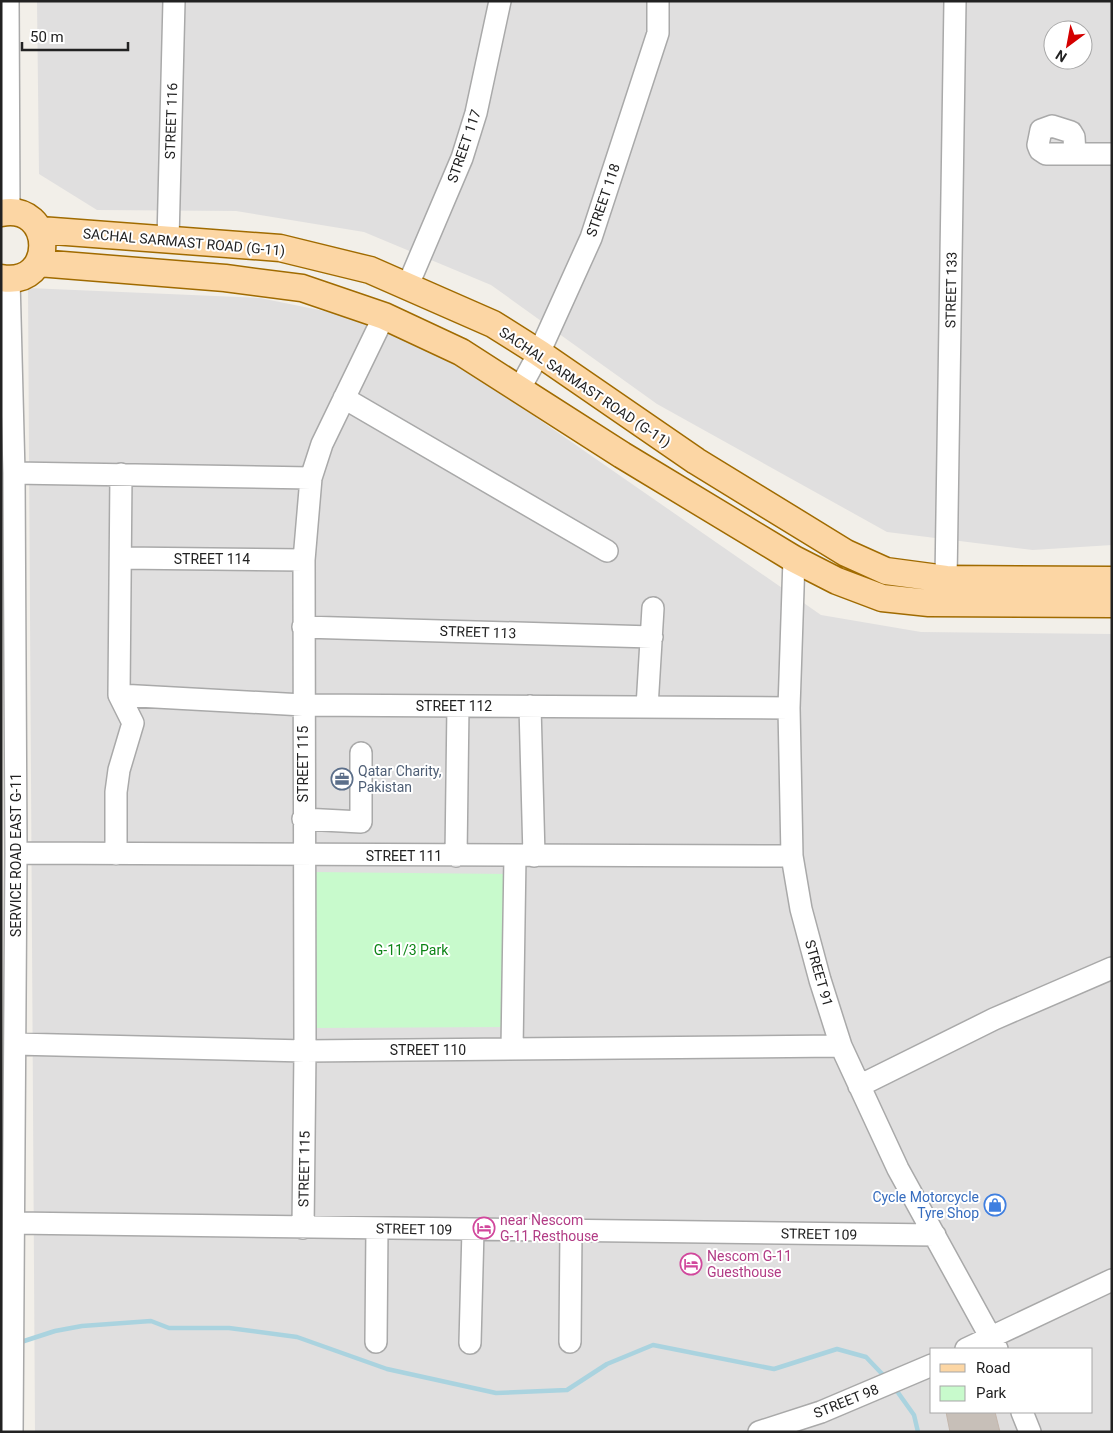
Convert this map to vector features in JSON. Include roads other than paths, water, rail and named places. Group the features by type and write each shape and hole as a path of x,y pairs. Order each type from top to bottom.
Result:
{"main road":[{"path":"5,212 22,214 32,220 40,230 43,241 43,252 38,264 31,272 20,278 5,279"},
{"name":"SACHAL SARMAST ROAD (G-11)","path":"40,230 280,248 370,270 408,285 493,324 539,353 696,461 846,553 886,571 946,579 1112,580"},
{"path":"38,264 226,278 302,288 384,316 461,352 622,455 794,559 837,581 882,598 929,603 1112,604"}],"street":[{"path":"5,212 8,1"},
{"name":"STREET 116","path":"168,240 174,1"},
{"name":"STREET 117","path":"408,285 462,158 476,113 500,1"},
{"name":"STREET 118","path":"519,390 539,353 591,238 658,32 658,1"},
{"name":"STREET 133","path":"946,579 955,1"},
{"path":"1075,154 1112,154"},
{"name":"SERVICE ROAD EAST G-11","path":"5,279 14,473 16,853 12,1432"},
{"name":"STREET 115","path":"303,1228 305,1051 303,819 304,560 312,478 322,444 384,316"},
{"path":"344,398 607,551"},
{"path":"14,473 312,478"},
{"path":"116,854 116,792 119,770 133,723 119,695 121,474"},
{"name":"STREET 114","path":"121,558 304,560"},
{"name":"STREET 91","path":"794,559 789,708 792,856 803,918 841,1046 859,1086 898,1169 995,1343"},
{"path":"647,707 653,608"},
{"name":"STREET 113","path":"303,627 652,637"},
{"name":"STREET 112","path":"119,695 303,705 789,708"},
{"path":"456,856 458,706"},
{"path":"512,1049 525,856 530,706"},
{"path":"303,819 361,822 362,753"},
{"name":"STREET 111","path":"16,853 304,856 792,856"},
{"path":"859,1086 994,1019 1112,968"},
{"name":"STREET 110","path":"15,1044 305,1051 841,1046"},
{"name":"STREET 109","path":"14,1223 935,1235"},
{"path":"376,1228 376,1342"},
{"path":"470,1343 473,1230"},
{"path":"570,1342 571,1231"},
{"path":"971,1348 995,1343 1112,1280"},
{"name":"STREET 98","path":"759,1432 821,1412 930,1366"},
{"path":"1022,1413 1030,1432"}],"waterway":[{"path":"18,1343 55,1331 82,1326 151,1321 169,1328 229,1328 297,1337 387,1369 496,1393 567,1390 607,1364 653,1345 774,1369 837,1349 866,1357 886,1378"},
{"path":"894,1387 914,1415 918,1432"}],"place":[{"name":"Qatar Charity, Pakistan","path":"342,779"},
{"name":"Cycle Motorcycle Tyre Shop","path":"995,1205"},
{"name":"near Nescom G-11 Resthouse","path":"484,1228"},
{"name":"Nescom G-11 Guesthouse","path":"691,1264"}],"park label":[{"name":"G-11/3 Park","path":"411,950"}]}
